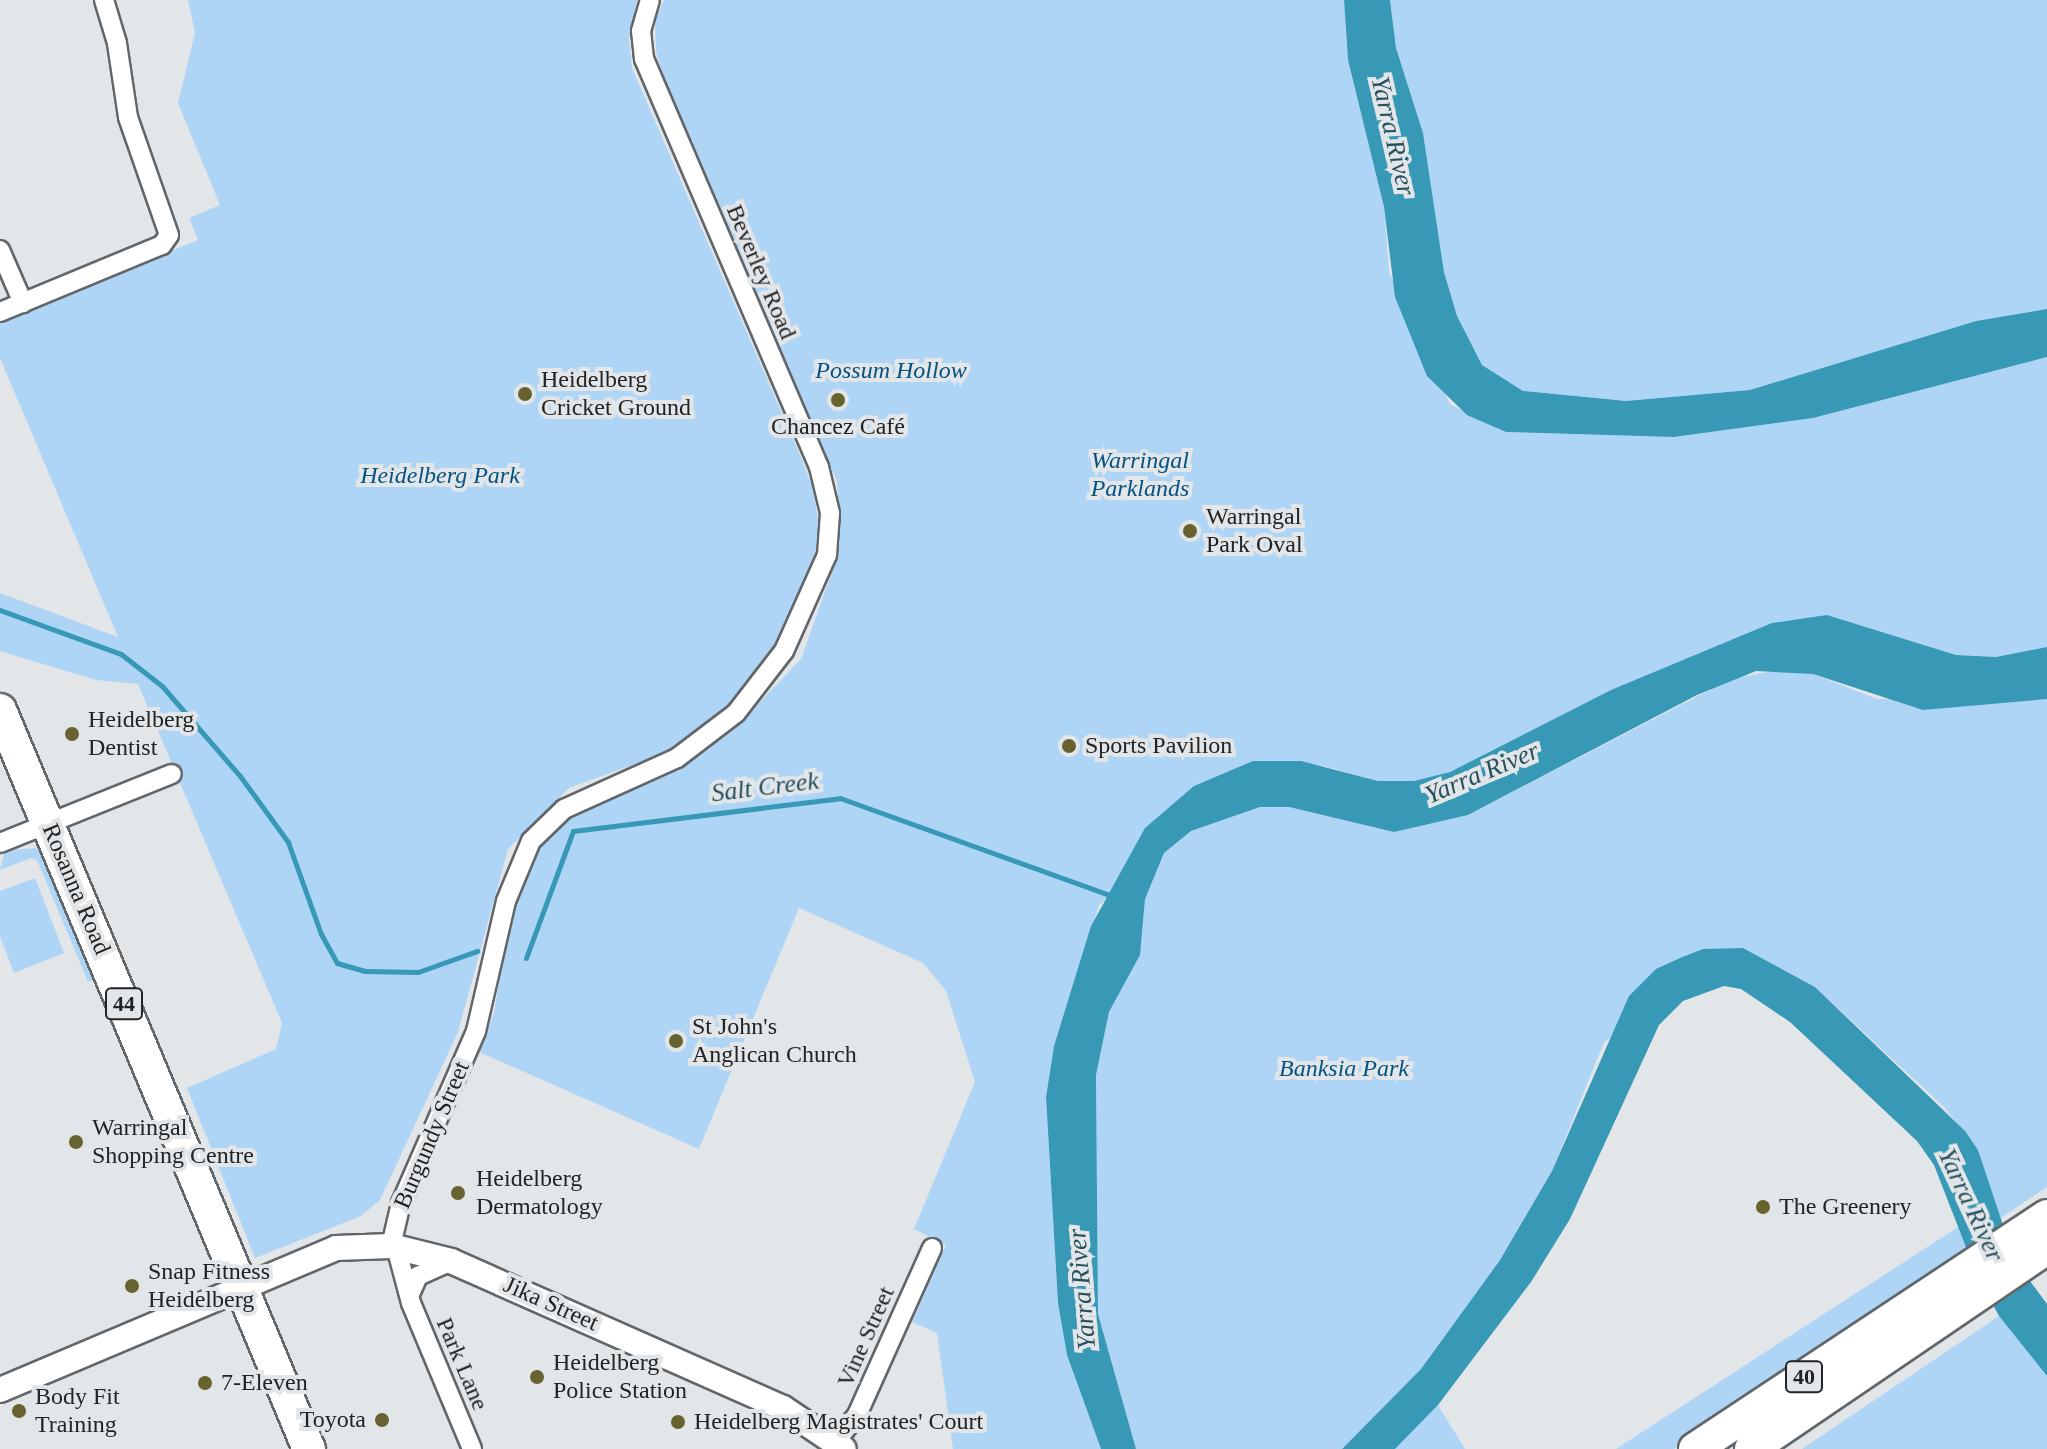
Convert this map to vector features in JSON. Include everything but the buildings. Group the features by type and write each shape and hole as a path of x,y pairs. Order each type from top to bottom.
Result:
{"highway":[{"name":"Rosanna Road","path":"0,710 244,1289"},
{"name":"40","path":"1751,1449 2047,1216"},
{"name":"40","path":"1695,1449 1920,1317 2047,1248"},
{"name":"44","path":"244,1289 309,1449"}],"main road":[{"name":"Jika Street","path":"394,1246 451,1261 783,1408 833,1443"},
{"path":"0,1390 336,1248 394,1246"}],"street":[{"path":"0,312 162,245 170,227 128,117 117,43 104,0"},
{"name":"Beverley Road","path":"596,793 677,758 747,702 778,661 807,607 827,555 831,528 828,498 814,453 644,59 641,31 650,0"},
{"path":"0,250 23,303"},
{"path":"0,843 172,774"},
{"name":"Burgundy Street","path":"394,1246 401,1203 476,1031 500,923 522,857 554,815 596,793"},
{"name":"Park Lane","path":"394,1246 409,1297 472,1449"},
{"name":"Vine Street","path":"833,1443 857,1415 932,1248"},
{"name":"Park Lane","path":"409,1297 418,1276 451,1261"}],"green space":[{"name":"Heidelberg Park","path":"188,0 637,0 629,38 632,68 800,455 813,488 819,528 813,566 783,638 730,709 682,747 569,788 508,849 458,1032 380,1200 361,1216 255,1258 187,1088 276,1049 282,1023 138,684 96,680 0,651 0,593 118,637 0,358 0,322 198,240 189,218 220,205 178,103 195,33"},
{"name":"Warringal Parklands","path":"664,0 1344,0 1348,60 1384,207 1389,272 1450,404 1506,432 1675,437 1813,418 2047,357 2047,647 1996,657 1956,655 1827,615 1688,659 1611,690 1450,772 1414,781 1378,781 1324,766 1253,761 1099,905 1054,1046 1046,1097 1058,1303 1067,1355 1101,1449 953,1449 937,1333 912,1322 946,1245 914,1229 975,1082 946,991 923,963 799,908 699,1149 479,1052 494,1013 508,922 534,850 564,818 700,751 758,704 801,659 833,569 840,529 837,481 665,82 656,52 655,21"},
{"path":"1390,0 2047,0 2047,309 1976,321 1750,390 1626,401 1523,391 1482,365 1457,316 1444,272 1423,133 1396,48"},
{"name":"Banksia Park","path":"1784,669 1813,674 1877,699 2047,699 2047,1187 1998,1220 1978,1150 1944,1107 1815,987 1743,948 1604,1042 1552,1171 1500,1260 1421,1369 1342,1449 1136,1449 1098,1314 1096,1075 1109,1012 1140,955 1145,899 1164,853 1191,831 1260,807 1289,807 1394,832 1468,815 1731,679"},
{"path":"36,848 43,853 96,979 88,982 37,860 31,858 0,870 5,851"},
{"path":"35,878 64,953 14,973 0,936 0,891"},
{"path":"1958,1227 1967,1250 1674,1449 1616,1449"},
{"path":"1999,1316 2047,1376 2047,1449 1802,1449"},
{"path":"1438,1405 1465,1449 1395,1449"}],"water":[{"name":"Yarra River","path":"1344,0 1390,0 1396,48 1423,133 1444,272 1457,316 1482,365 1523,391 1626,401 1750,390 1976,321 2047,309 2047,357 1813,418 1674,437 1506,432 1467,415 1427,376 1395,297 1384,207 1348,60"},
{"name":"Yarra River","path":"1827,615 1956,655 1996,657 2047,647 2047,699 1923,710 1813,674 1756,671 1697,695 1468,815 1394,832 1289,807 1260,807 1191,831 1164,853 1145,899 1140,955 1109,1012 1096,1075 1098,1314 1136,1449 1101,1449 1067,1355 1058,1303 1046,1097 1054,1046 1091,926 1145,828 1194,786 1253,761 1301,761 1378,781 1414,781 1450,772 1611,690 1772,623"},
{"name":"Yarra River","path":"1743,948 1815,987 1965,1131 1978,1150 2015,1261 2047,1304 2047,1376 1999,1316 1976,1273 1934,1165 1917,1141 1790,1022 1741,989 1724,986 1683,1001 1659,1025 1570,1219 1531,1282 1438,1405 1395,1449 1342,1449 1421,1369 1500,1260 1552,1171 1629,996 1656,969 1680,958 1703,949"}],"waterway":[{"name":"Salt Creek","path":"0,610 121,654 162,686 240,776 288,842 321,934 337,963 365,971 418,972 477,951"},
{"name":"Salt Creek","path":"526,958 573,831 840,798 1109,895"}],"place":[{"name":"Heidelberg Cricket Ground","path":"525,394"},
{"name":"Chancez Café","path":"838,400"},
{"name":"Warringal Park Oval","path":"1190,531"},
{"name":"Heidelberg Dentist","path":"72,734"},
{"name":"Sports Pavilion","path":"1069,746"},
{"name":"St John's Anglican Church","path":"676,1041"},
{"name":"Warringal Shopping Centre","path":"76,1142"},
{"name":"Heidelberg Dermatology","path":"458,1193"},
{"name":"The Greenery","path":"1763,1207"},
{"name":"Snap Fitness Heidelberg","path":"132,1286"},
{"name":"Heidelberg Police Station","path":"537,1377"},
{"name":"7-Eleven","path":"205,1383"},
{"name":"Body Fit Training","path":"19,1411"},
{"name":"Toyota","path":"382,1420"},
{"name":"Heidelberg Magistrates' Court","path":"678,1422"}],"park label":[{"name":"Possum Hollow","path":"891,371"}]}
